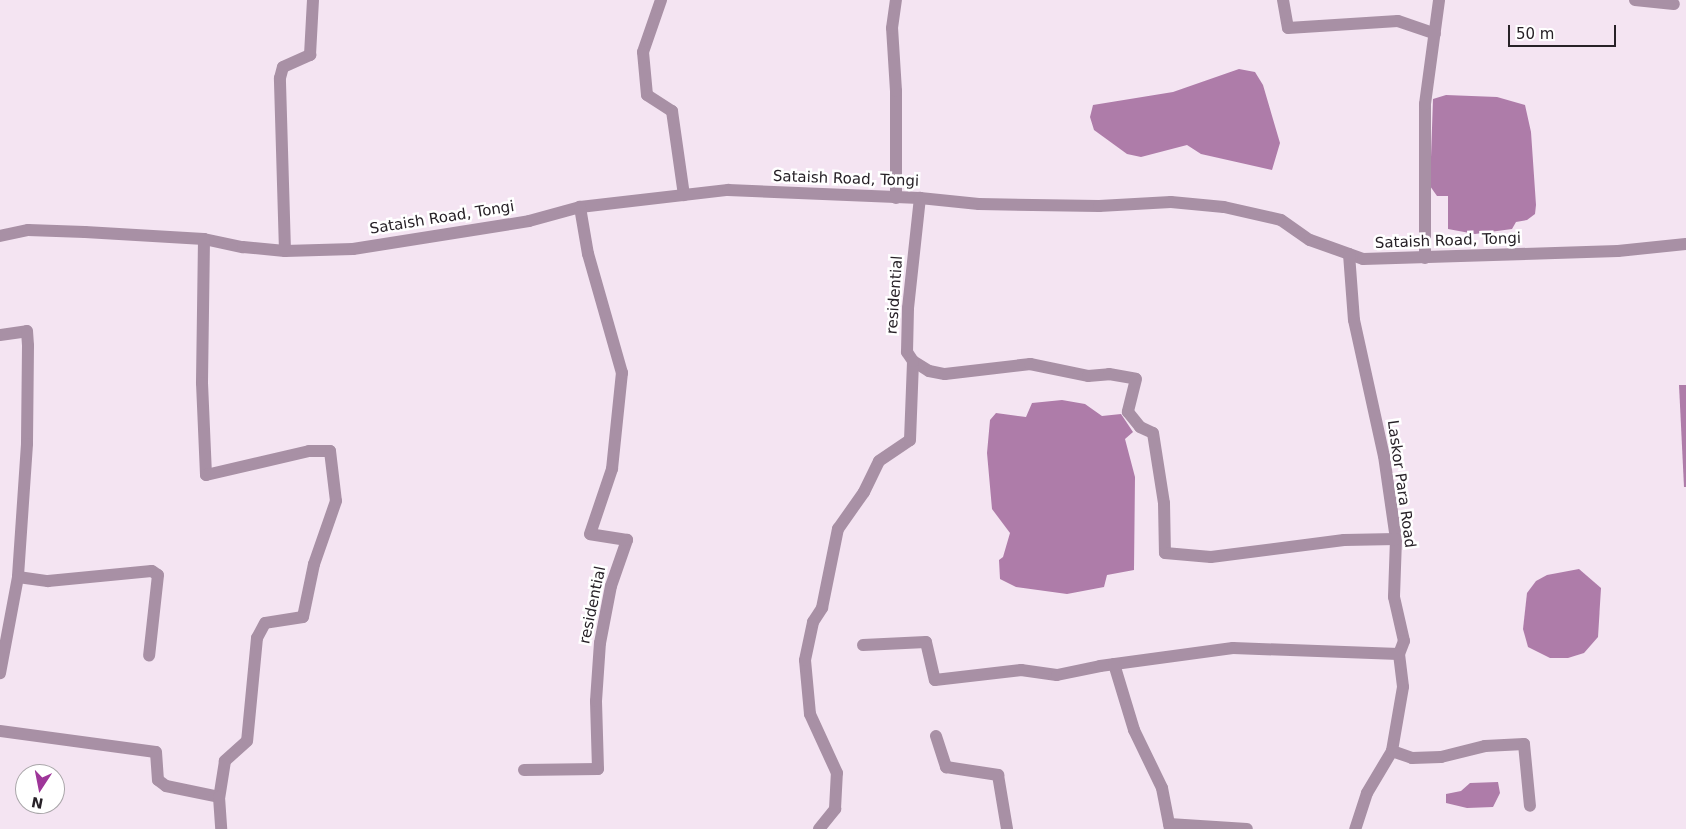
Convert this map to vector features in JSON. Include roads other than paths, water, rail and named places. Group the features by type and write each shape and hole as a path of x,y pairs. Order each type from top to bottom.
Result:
{"street":[{"path":"285,252 280,78 283,67 310,55 313,0"},
{"path":"661,0 644,52 647,94 672,111 684,195"},
{"path":"896,0 892,28 896,92 896,198"},
{"path":"1283,0 1288,28 1398,20 1435,34"},
{"path":"1425,258 1425,104 1440,0"},
{"path":"1635,0 1674,4"},
{"name":"Sataish Road, Tongi","path":"0,236 28,230 204,239 243,247 285,252 353,249 529,221 580,207 728,190 920,198 979,204 1099,206 1171,202 1224,207 1281,220 1310,240 1364,260 1618,251 1686,244"},
{"name":"residential","path":"819,829 829,820 838,796 836,773 810,714 805,660 812,622 822,608 838,529 864,492 879,461 910,440 912,361 907,352 908,308 920,198"},
{"name":"residential","path":"524,770 598,769 596,701 600,643 611,586 627,540 590,534 612,469 622,373 588,254 580,207"},
{"path":"204,239 202,383 206,475 309,451 330,451 336,501 314,564 303,617 265,623 257,638 247,741 224,761 219,797 221,829"},
{"name":"Laskor Para Road","path":"1349,254 1354,320 1384,456 1396,539 1394,596 1404,641 1399,654 1403,687 1392,751 1367,793 1355,829"},
{"path":"0,334 26,331 28,346 27,444 18,577 0,673"},
{"path":"912,361 930,371 946,374 1030,364 1088,376 1109,374 1136,379 1128,412 1140,427 1153,433 1164,503 1165,553 1211,556 1344,540 1396,539"},
{"path":"18,577 48,581 152,571 158,575 149,656"},
{"path":"863,645 926,642 935,680 1021,670 1057,675 1114,664 1232,648 1399,654"},
{"path":"1114,664 1134,730 1162,788 1170,827 1247,829"},
{"path":"0,732 156,752 158,780 166,786 219,797"},
{"path":"936,736 946,767 998,775 1007,829"},
{"path":"1392,751 1412,758 1441,757 1485,746 1524,744 1530,806"}]}
